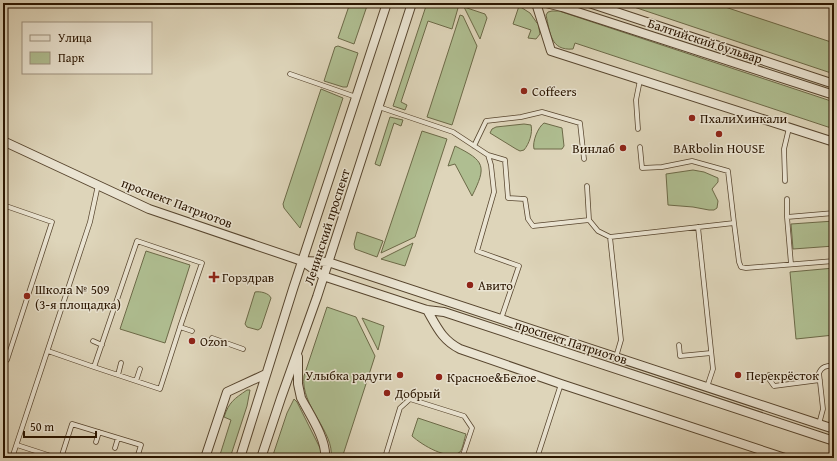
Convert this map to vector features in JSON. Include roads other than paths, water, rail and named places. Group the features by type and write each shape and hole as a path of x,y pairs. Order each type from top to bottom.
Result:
{"street":[{"name":"Ленинский проспект","path":"240,458 302,261 387,3"},
{"name":"Ленинский проспект","path":"261,458 324,276 412,3"},
{"path":"536,3 551,51 834,142"},
{"name":"Балтийский бульвар","path":"546,3 570,9 834,96"},
{"name":"Балтийский бульвар","path":"589,3 834,84"},
{"name":"проспект Патриотов","path":"3,141 149,208 302,261 324,276 427,310 444,312 834,441"},
{"name":"проспект Патриотов","path":"302,261 328,262 834,429"},
{"path":"427,310 442,336 450,344 460,349 766,455 785,458"},
{"path":"298,352 299,391 301,398 324,442 326,451 325,458"},
{"path":"205,458 227,392 266,374"}],"lane":[{"path":"290,74 356,97"},
{"path":"638,129 636,100 640,79"},
{"path":"378,107 453,132 488,155 505,160 508,198 525,199 528,219 533,226 589,220"},
{"path":"474,146 486,121 521,117 542,112 580,123 584,159"},
{"path":"785,181 784,149 789,128"},
{"path":"640,147 642,168 662,167 692,161 728,171 739,262 741,267 746,268 834,261"},
{"path":"488,155 491,165 494,192 478,251 519,266 501,319"},
{"path":"12,458 90,222 98,185"},
{"path":"587,186 589,220 598,231 610,237 734,223"},
{"path":"787,199 790,264"},
{"path":"3,205 52,222 7,360 3,362"},
{"path":"787,217 834,213"},
{"path":"698,227 713,369 707,388"},
{"path":"610,237 621,340 616,357"},
{"path":"48,351 94,367 160,389 202,263 137,241 94,367"},
{"path":"180,327 192,331"},
{"path":"212,338 243,349"},
{"path":"93,342 102,345"},
{"path":"679,345 680,356 712,353"},
{"path":"118,375 121,363"},
{"path":"819,424 823,409 819,373 824,366 834,365"},
{"path":"136,381 140,369"},
{"path":"769,375 769,379 774,386 820,380"},
{"path":"537,458 561,384"},
{"path":"388,458 386,454 400,408 410,399 464,416 472,428 462,458"},
{"path":"61,458 72,424 141,445 137,458"},
{"path":"96,442 99,432"},
{"path":"115,448 118,438"},
{"path":"17,445 57,458"}],"place":[{"name":"Coffeers","path":"524,91"},
{"name":"ПхалиХинкали","path":"692,118"},
{"name":"BARbolin HOUSE","path":"719,134"},
{"name":"Винлаб","path":"623,148"},
{"name":"Горздрав","path":"214,277"},
{"name":"Авито","path":"470,285"},
{"name":"Школа № 509 (3-я площадка)","path":"27,296"},
{"name":"Ozon","path":"192,341"},
{"name":"Улыбка радуги","path":"400,375"},
{"name":"Перекрёсток","path":"738,375"},
{"name":"Красное&Белое","path":"439,377"},
{"name":"Добрый","path":"387,393"}]}
